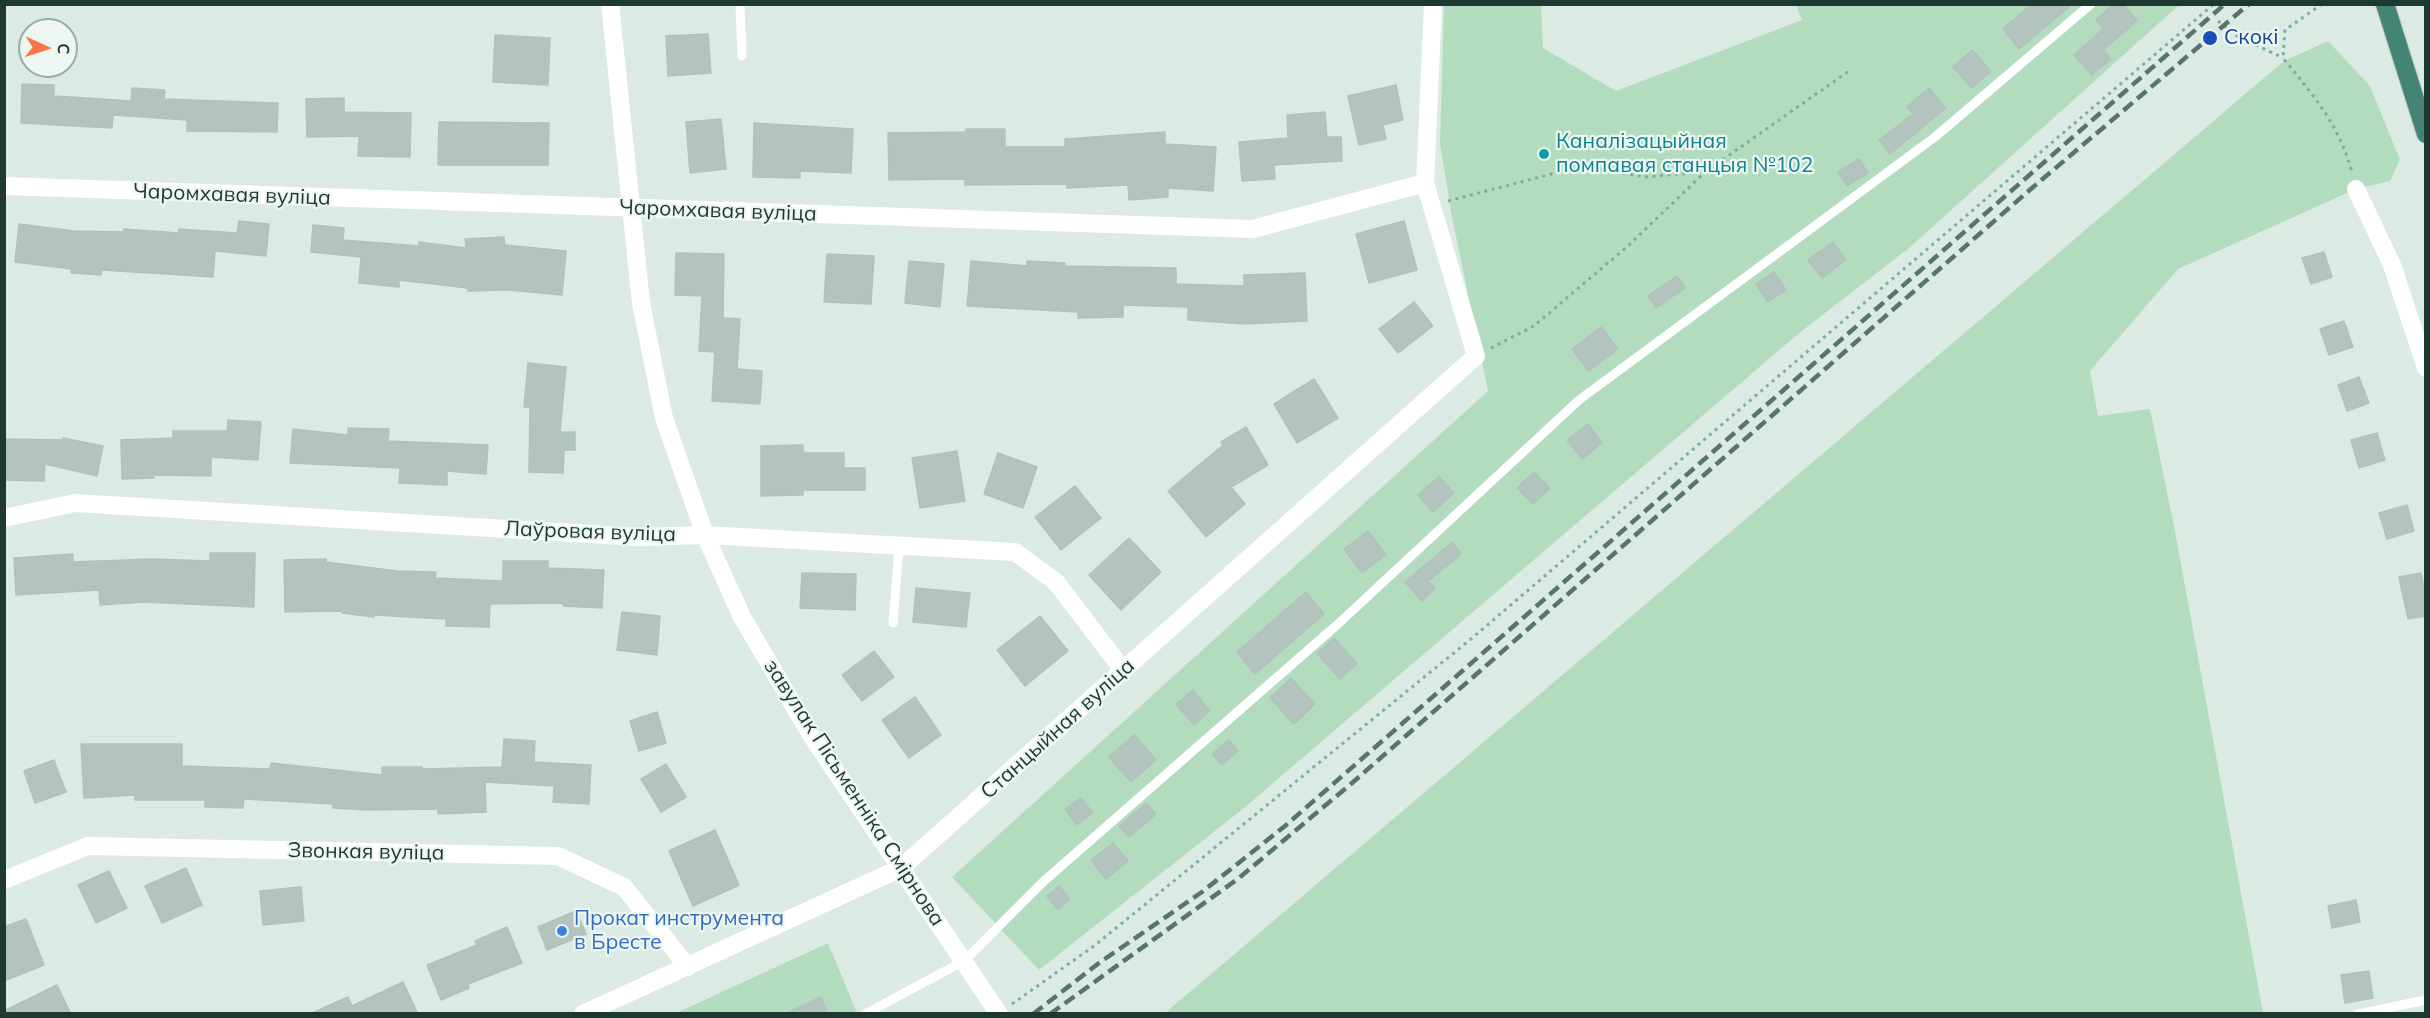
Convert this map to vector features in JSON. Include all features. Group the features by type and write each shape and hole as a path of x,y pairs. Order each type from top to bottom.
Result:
{"highway":[{"path":"2385,4 2426,134"}],"street":[{"name":"завулак Пісьменніка Смірнова","path":"610,4 629,208 641,303 664,418 705,535 742,617 810,735 999,1013"},
{"path":"1433,4 1425,183 1476,356"},
{"name":"Чаромхавая вуліца","path":"4,186 1253,229 1425,183"},
{"path":"2356,189 2392,265 2426,368"},
{"name":"Станцыйная вуліца","path":"583,1014 901,868 1476,356"},
{"name":"Лаўровая вуліца","path":"4,518 75,503 639,537 705,535 1015,552 1056,582 1124,670"},
{"name":"Звонкая вуліца","path":"4,880 88,846 558,856 624,887 688,967"}],"lane":[{"path":"740,4 742,56"},
{"path":"865,1014 964,961 1044,881 1338,624 1579,400 1935,137 2091,4"},
{"path":"893,623 899,547"},
{"path":"2358,1014 2426,1000"}],"path":[{"path":"999,1013 1094,946 1471,639 2214,4"},
{"path":"2283,58 2286,30 2322,4"},
{"path":"2218,21 2237,36 2283,58 2331,119 2344,144 2356,189"},
{"path":"1476,356 1534,326 1629,245 1705,172 1849,71"},
{"path":"1432,204 1503,189 1582,166 1644,177 1705,172"}],"green space":[{"name":"Скокі","path":"1444,5 1541,5 1543,48 1616,91 1802,20 1796,5 2179,5 1909,248 1798,334 1244,808 1039,970 952,877 1488,391 1451,212 1440,143"},
{"path":"2328,41 2370,86 2400,160 2390,181 2356,189 2178,269 2090,371 2098,416 2150,409 2174,526 2263,1013 1164,1014 2284,61"},
{"path":"828,943 857,1013 674,1014"}],"building":[{"path":"2032,4 2072,4 2019,49 2003,29"},
{"path":"2114,4 2123,4 2137,21 2103,50 2111,59 2092,75 2074,55 2103,29 2096,20"},
{"path":"708,34 711,73 668,76 666,36"},
{"path":"495,35 550,38 548,85 493,82"},
{"path":"1972,50 1991,71 1972,88 1953,67"},
{"path":"22,84 54,85 54,96 131,101 132,88 165,90 164,99 278,103 277,132 187,131 187,120 113,115 112,128 21,123"},
{"path":"1396,85 1403,120 1383,125 1386,139 1359,145 1348,96"},
{"path":"1929,88 1946,108 1890,154 1879,140 1913,114 1907,107"},
{"path":"344,98 344,112 411,113 410,157 358,156 359,136 307,137 306,99"},
{"path":"1325,112 1327,137 1341,137 1342,161 1274,165 1275,179 1242,181 1239,142 1288,138 1287,115"},
{"path":"721,119 726,169 690,173 686,122"},
{"path":"439,122 549,123 548,165 438,165"},
{"path":"754,123 853,129 851,173 800,171 800,178 753,177"},
{"path":"966,129 1005,129 1005,147 1065,147 1065,139 1165,132 1165,144 1216,147 1213,191 1168,188 1168,197 1129,200 1128,185 1067,188 1067,184 965,185 965,179 889,180 888,133 966,132"},
{"path":"1859,159 1868,173 1847,186 1838,172"},
{"path":"239,221 269,224 266,256 215,251 213,277 102,270 101,275 71,273 72,269 15,262 19,224 74,231 123,232 124,229 178,233 179,229 237,233"},
{"path":"1404,221 1417,270 1369,283 1356,234"},
{"path":"313,225 344,228 343,240 419,246 419,242 466,248 465,239 504,237 505,245 566,251 562,295 508,290 468,291 467,288 399,280 399,287 359,283 361,257 311,252"},
{"path":"1833,242 1846,260 1822,278 1808,260"},
{"path":"2324,252 2332,277 2311,284 2302,258"},
{"path":"676,253 724,254 723,318 740,319 737,369 762,371 760,404 712,401 715,352 699,351 702,296 675,295"},
{"path":"827,254 874,256 871,304 824,302"},
{"path":"909,261 944,264 940,307 905,303"},
{"path":"971,261 1027,266 1027,261 1065,263 1065,266 1176,268 1176,284 1244,286 1244,275 1305,273 1307,321 1245,324 1188,320 1188,307 1123,305 1123,317 1078,318 1078,312 967,306"},
{"path":"1774,272 1786,290 1768,302 1756,284"},
{"path":"1677,276 1685,288 1656,308 1648,296"},
{"path":"1414,302 1433,326 1398,353 1379,329"},
{"path":"2344,321 2353,347 2329,355 2320,329"},
{"path":"1601,327 1618,349 1589,371 1572,349"},
{"path":"528,363 566,367 560,432 575,432 575,450 564,450 563,473 529,472 530,407 524,407"},
{"path":"2359,377 2369,403 2347,411 2338,385"},
{"path":"1314,379 1338,418 1297,443 1274,404"},
{"path":"228,420 261,422 258,460 211,457 211,476 153,475 154,478 122,479 121,440 173,438 173,431 227,431"},
{"path":"1588,424 1602,443 1582,459 1567,440"},
{"path":"1246,427 1268,465 1231,487 1245,504 1206,537 1168,491 1223,445 1221,442"},
{"path":"348,428 389,429 388,441 488,445 486,474 447,471 447,485 399,483 400,468 290,463 293,429 348,435"},
{"path":"2377,433 2385,460 2359,468 2351,440"},
{"path":"63,438 103,446 97,476 45,464 44,481 4,480 5,439 63,440"},
{"path":"803,445 803,453 844,453 844,468 865,468 865,490 803,490 803,495 761,496 761,446"},
{"path":"957,451 965,501 920,508 912,458"},
{"path":"998,453 1037,467 1023,508 984,494"},
{"path":"1534,472 1550,488 1533,504 1517,488"},
{"path":"1439,476 1454,493 1433,512 1418,495"},
{"path":"1075,486 1101,518 1061,550 1035,517"},
{"path":"2407,505 2414,531 2387,539 2379,513"},
{"path":"1368,531 1386,555 1362,573 1344,549"},
{"path":"1129,538 1161,572 1121,610 1089,575"},
{"path":"1452,542 1461,554 1428,581 1435,588 1422,601 1405,582"},
{"path":"210,553 255,553 254,607 144,602 100,605 99,590 16,595 14,558 73,554 73,562 151,559 210,561"},
{"path":"326,559 326,562 397,571 436,572 435,578 503,581 503,561 548,561 548,568 604,570 602,608 563,606 563,603 490,604 489,627 446,626 446,619 374,615 374,617 342,613 342,611 285,612 284,560"},
{"path":"802,573 856,574 855,610 800,608"},
{"path":"2421,573 2426,596 2426,616 2408,619 2399,577"},
{"path":"916,588 970,593 966,627 913,622"},
{"path":"1306,592 1324,614 1255,674 1237,652"},
{"path":"622,612 660,616 657,655 617,650"},
{"path":"1040,616 1068,651 1025,686 997,650"},
{"path":"1334,638 1357,664 1340,679 1317,653"},
{"path":"874,651 894,677 862,701 842,675"},
{"path":"1291,678 1315,704 1294,724 1270,698"},
{"path":"1193,690 1210,711 1194,725 1176,704"},
{"path":"915,697 941,735 909,758 882,720"},
{"path":"657,712 666,743 639,751 630,721"},
{"path":"1134,735 1156,760 1131,782 1109,757"},
{"path":"504,739 535,741 534,762 591,765 589,804 553,802 554,786 485,782 486,812 438,814 438,809 366,810 333,808 333,804 244,799 243,808 205,807 205,800 135,800 135,795 84,798 81,744 182,744 182,766 270,769 271,763 382,775 382,767 422,767 422,769 502,767"},
{"path":"1229,740 1238,751 1222,765 1212,754"},
{"path":"54,760 66,792 35,803 24,771"},
{"path":"666,764 686,797 661,812 641,779"},
{"path":"1081,798 1093,813 1077,825 1065,809"},
{"path":"1146,803 1156,814 1129,837 1119,826"},
{"path":"715,830 739,885 693,906 669,851"},
{"path":"1113,843 1128,861 1106,879 1091,860"},
{"path":"186,868 202,905 162,923 145,886"},
{"path":"109,871 127,908 96,923 78,885"},
{"path":"1059,886 1070,899 1058,910 1047,896"},
{"path":"301,887 304,921 263,925 260,891"},
{"path":"2356,900 2360,922 2332,928 2328,906"},
{"name":"Прокат инструмента в Бресте","path":"576,911 586,934 547,950 538,927"},
{"path":"26,919 44,965 4,981 4,927"},
{"path":"507,927 522,963 468,984 469,988 441,1000 427,965 477,945 475,941"},
{"path":"2369,971 2373,998 2345,1003 2341,975"},
{"path":"403,982 418,1014 310,1014 348,997 352,1006"},
{"path":"57,985 71,1014 4,1014 4,1011"},
{"path":"821,997 828,1014 785,1014"}],"railway":[{"path":"1033,1014 1099,963 1202,892 1285,826 2225,4"},
{"path":"1050,1014 1239,878 1352,783 2032,188 2249,4"}],"place":[{"name":"Скокі","path":"2210,38"},
{"name":"Каналізацыйная помпавая станцыя №102","path":"1544,154"},
{"name":"Прокат инструмента в Бресте","path":"562,931"}]}
